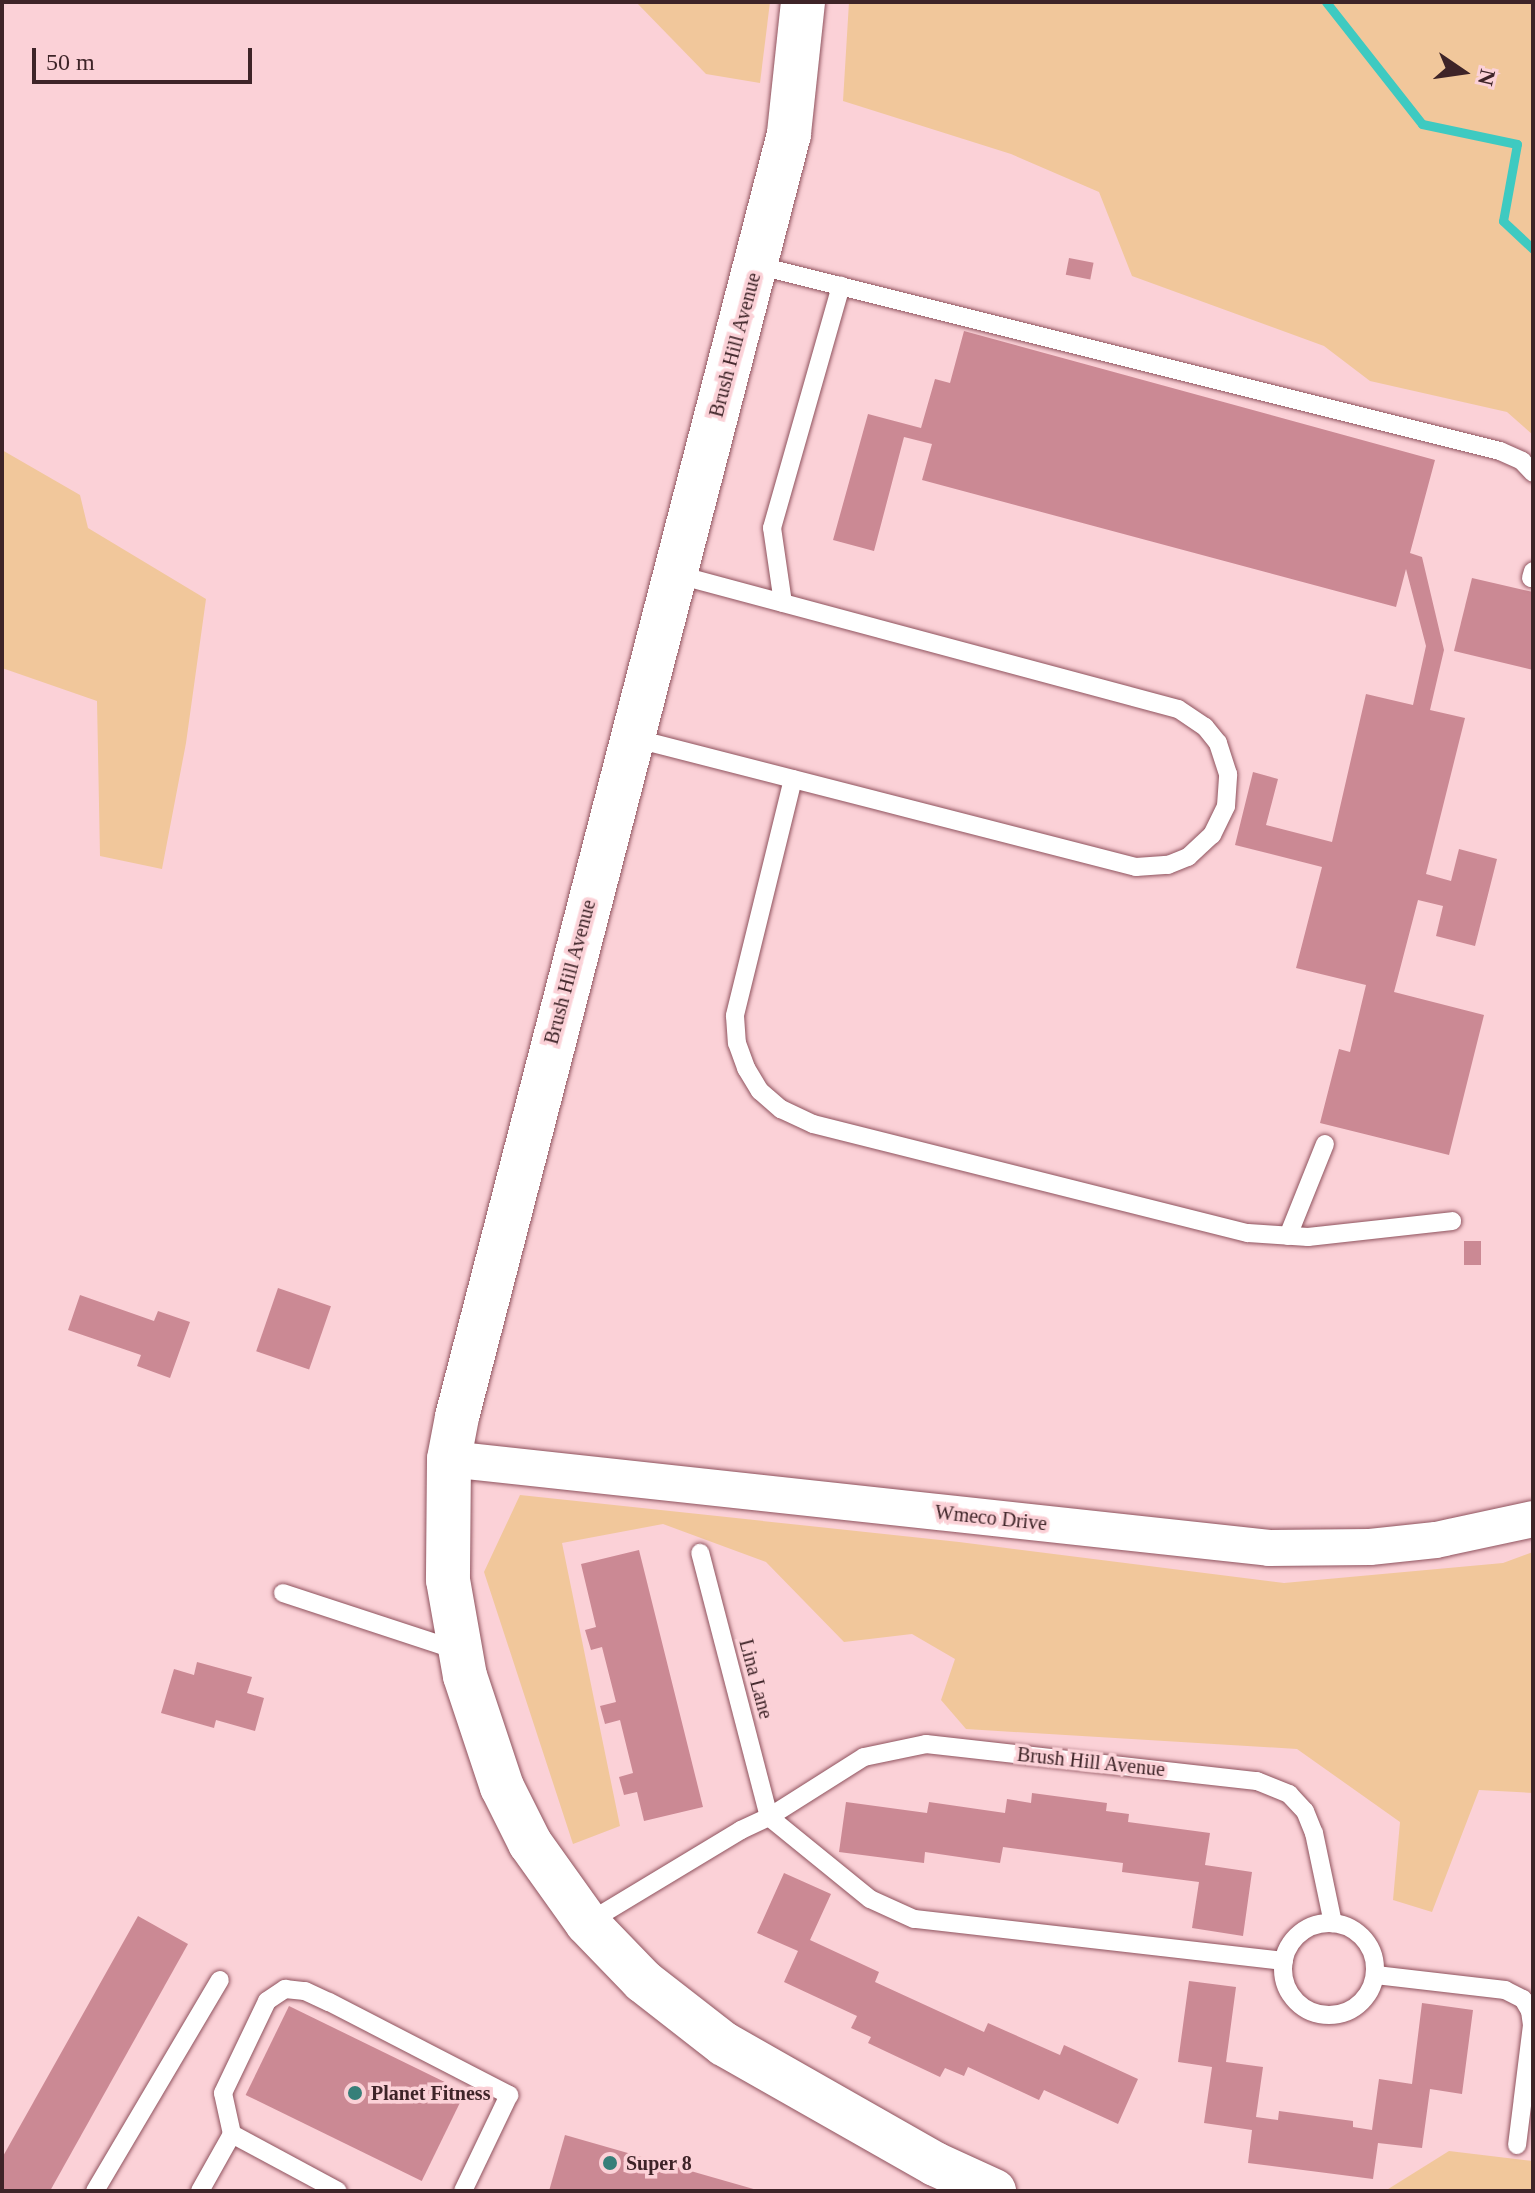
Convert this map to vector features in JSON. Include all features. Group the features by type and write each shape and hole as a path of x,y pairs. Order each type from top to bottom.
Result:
{"street":[{"name":"Brush Hill Avenue","path":"803,2 789,134 495,1262 449,1459 448,1580 459,1651 486,1747 515,1815 541,1861 587,1923 643,1981 724,2044 935,2164 994,2191"},
{"name":"Wmeco Drive","path":"449,1459 1269,1548 1370,1547 1436,1540 1533,1519"}],"lane":[{"path":"756,265 1500,451 1522,461 1533,473"},
{"path":"783,603 772,528 841,286"},
{"path":"633,738 1147,868 1178,862 1205,843 1222,817 1229,785 1222,753 1212,735 1178,709 674,574"},
{"path":"793,779 735,1016 742,1060 767,1098 788,1114 813,1124 1248,1233 1288,1236 1361,1233 1452,1221"},
{"path":"1288,1236 1325,1144"},
{"name":"Lina Lane","path":"700,1553 769,1817"},
{"path":"283,1593 459,1651"},
{"name":"Brush Hill Avenue","path":"587,1923 741,1830 769,1817 864,1757 926,1744 1257,1781 1289,1794 1305,1811 1314,1833 1333,1923"},
{"path":"769,1817 870,1899 914,1919 1284,1961"},
{"path":"1333,1923 1347,1927 1366,1942 1376,1975 1367,1995 1357,2006 1344,2013 1319,2014 1294,1999 1284,1975 1284,1961 1289,1947 1306,1929 1333,1923"},
{"path":"1376,1975 1505,1990 1523,1999 1530,2011 1532,2025 1517,2145"},
{"path":"95,2191 220,1980"},
{"path":"200,2191 232,2134 223,2093 267,2001 285,1989 305,1991 509,2095 463,2191"},
{"path":"232,2134 338,2191"}],"shaded area":[{"path":"636,2 770,2 760,83 706,74"},
{"path":"849,2 1533,2 1533,435 1507,412 1370,381 1324,346 1132,276 1099,192 1011,154 843,101"},
{"path":"2,450 80,495 88,528 206,599 186,743 162,869 100,856 97,701 2,668"},
{"path":"520,1495 959,1542 1284,1583 1503,1563 1533,1552 1533,1793 1479,1790 1432,1912 1393,1900 1400,1822 1297,1749 966,1729 941,1700 955,1659 912,1634 844,1642 766,1562 663,1524 562,1543 620,1826 573,1844 484,1572"},
{"path":"1449,2151 1533,2161 1533,2191 1385,2191"}],"building":[{"path":"1069,258 1094,263 1090,279 1066,275"},
{"path":"964,331 1435,460 1410,553 1422,557 1444,650 1430,710 1465,718 1426,874 1451,881 1459,849 1497,859 1475,946 1436,936 1443,906 1418,900 1394,992 1484,1015 1449,1155 1320,1123 1339,1049 1350,1052 1366,985 1296,968 1322,867 1235,845 1253,772 1278,779 1266,825 1332,842 1366,694 1413,705 1426,646 1406,569 1396,607 922,480 932,444 904,437 874,551 833,540 868,414 921,428 935,379 950,383"},
{"path":"1472,578 1533,592 1533,670 1454,651"},
{"path":"1464,1241 1481,1241 1481,1265 1464,1265"},
{"path":"278,1288 331,1306 309,1370 256,1351"},
{"path":"80,1295 154,1321 158,1311 190,1322 170,1378 137,1366 141,1355 68,1330"},
{"path":"639,1550 703,1807 644,1821 637,1792 624,1795 619,1777 633,1773 620,1720 605,1724 600,1706 616,1702 602,1647 591,1650 585,1630 596,1627 581,1564"},
{"path":"197,1662 252,1677 247,1693 264,1698 255,1731 216,1720 214,1728 161,1713 174,1669 194,1675"},
{"path":"1032,1793 1107,1803 1106,1811 1129,1814 1128,1822 1210,1833 1205,1865 1252,1872 1243,1936 1192,1928 1199,1882 1122,1872 1123,1863 1003,1847 1000,1863 925,1852 924,1863 839,1852 846,1802 927,1813 929,1802 1005,1813 1007,1799 1031,1803"},
{"path":"784,1873 831,1894 810,1940 879,1972 875,1982 984,2032 988,2023 1060,2055 1064,2045 1138,2079 1118,2124 1044,2090 1039,2100 968,2067 964,2076 945,2068 940,2077 868,2043 871,2037 851,2028 857,2016 784,1982 798,1951 757,1933"},
{"path":"138,1916 188,1944 50,2191 2,2191 2,2158"},
{"path":"1189,1981 1236,1987 1226,2062 1263,2067 1256,2117 1278,2120 1279,2111 1353,2121 1353,2127 1372,2130 1379,2079 1412,2084 1422,2003 1473,2010 1462,2094 1430,2089 1422,2148 1378,2143 1373,2179 1248,2163 1252,2130 1204,2123 1212,2067 1178,2062"},
{"path":"289,2006 465,2092 422,2181 246,2095"},
{"name":"Super 8","path":"565,2135 757,2190 757,2191 549,2191"}],"waterway":[{"path":"1326,2 1422,124 1517,144 1503,221 1533,249"}],"place":[{"name":"Planet Fitness","path":"355,2093"},
{"name":"Super 8","path":"610,2163"}]}
